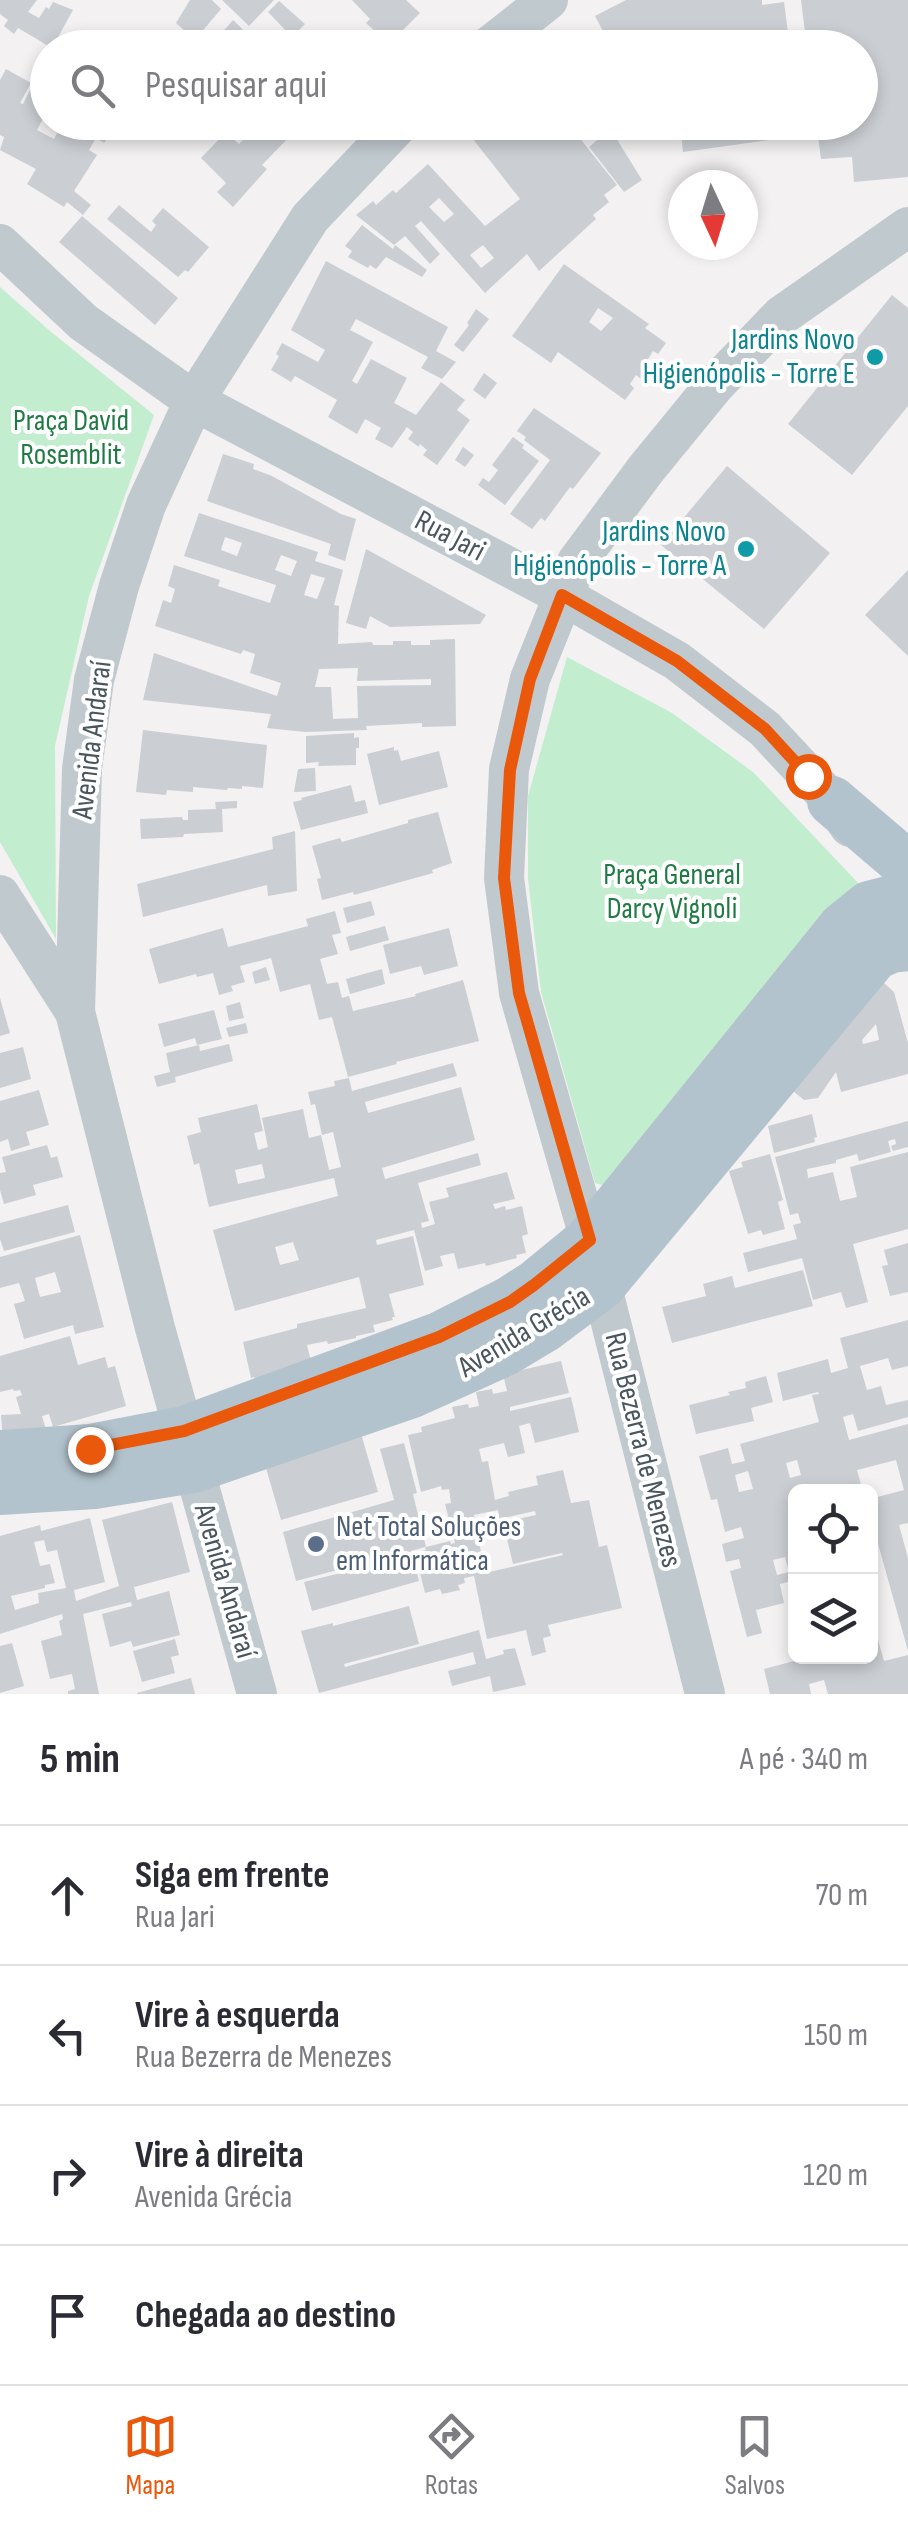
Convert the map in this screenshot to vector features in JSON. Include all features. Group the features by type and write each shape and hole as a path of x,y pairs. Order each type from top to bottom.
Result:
{"main road":[{"path":"832,801 906,891"},
{"name":"Avenida Grécia","path":"596,1262 843,927 869,906 906,891"},
{"name":"Avenida Grécia","path":"0,1490 94,1484 189,1449 439,1337 510,1302 534,1285 596,1262 875,955 908,946"},
{"name":"Avenida Grécia","path":"0,1455 90,1449 189,1449"}],"street":[{"path":"510,30 548,0"},
{"name":"Avenida Andaraí","path":"256,1694 75,1012 82,769 94,680 119,586 146,505 194,401 310,218 385,140"},
{"name":"Rua Bezerra de Menezes","path":"705,1694 596,1262 519,993 504,878 510,770 530,679 577,562 714,386 780,316 908,227"},
{"name":"Rua Jari","path":"0,244 82,322 194,401 562,595 677,661 765,729 832,801"},
{"path":"0,895 75,1012"}],"green space":[{"name":"Praça David Rosemblit","path":"0,287 154,415 89,596 55,746 56,939 0,842"},
{"name":"Praça General Darcy Vignoli","path":"567,657 672,713 753,772 860,885 614,1188 595,1183 541,992 528,879 528,796"}],"building":[{"path":"0,0 37,0 28,12 39,18 53,2 73,10 62,30 30,30 30,35 18,28 14,34 4,26 8,20 0,14"},
{"path":"190,0 212,0 221,9 203,30 184,30 176,23"},
{"path":"222,0 274,0 249,26"},
{"path":"352,0 406,0 420,13 403,30 374,30 366,23 370,19"},
{"path":"626,0 762,0 762,5 784,2 788,30 602,30 595,16"},
{"path":"801,0 908,0 908,177 854,182 852,157 821,159 818,140 878,140 878,30 805,30"},
{"path":"279,1 305,24 299,30 285,30 268,12"},
{"path":"233,20 243,30 224,30"},
{"path":"6,69 30,82 20,103 30,90 30,140 95,140 89,150 97,155 74,191 91,205 83,215 67,202 64,207 27,184 36,169 0,150 4,137 0,135 0,80"},
{"path":"218,140 235,140 239,144 243,140 286,140 262,165 267,169 233,207 217,192 226,183 201,158"},
{"path":"474,140 581,140 617,185 604,195 609,202 593,215 596,219 539,271 527,254 485,293 421,221 415,226 440,254 430,264 405,236 394,245 356,215 393,190 396,193 428,164 485,226 520,199","holes":["439,198 454,214 444,222 429,207","483,245 494,258 481,268 470,255"]},
{"path":"597,140 617,140 642,180 624,192 589,147"},
{"path":"682,140 769,140 683,152"},
{"path":"119,205 151,232 156,225 152,221 163,208 209,247 188,272 185,270 178,277 107,219"},
{"path":"82,216 178,298 155,325 59,242"},
{"path":"362,225 427,270 422,277 386,257 376,269 348,257 352,251 345,246"},
{"path":"326,261 448,327 436,351 456,362 442,379 421,368 428,357 356,319 350,330 373,342 352,381 357,384 371,359 407,378 394,403 416,415 441,382 465,400 457,410 470,420 437,465 423,455 427,450 408,439 413,432 407,427 392,448 375,439 381,428 365,419 357,434 328,417 337,400 295,376 291,382 271,370 282,343 318,362 325,350 291,330"},
{"path":"564,264 649,324 645,328 666,343 658,354 653,351 647,361 651,364 641,379 636,375 630,384 634,388 625,400 558,352 551,363 512,336","holes":["598,308 613,318 601,331 589,322"]},
{"name":"Jardins Novo Higienópolis - Torre E","path":"892,295 908,308 908,406 852,475 788,424"},
{"path":"476,309 489,319 463,352 454,345"},
{"path":"484,373 497,383 485,399 473,390"},
{"path":"534,408 601,453 545,521 541,518 532,529 510,514 550,460 517,431"},
{"path":"513,437 539,461 505,505 478,485 483,478 489,482 498,470 492,465"},
{"path":"463,447 474,455 465,467 455,460"},
{"path":"223,454 254,464 253,469 356,519 345,561 328,555 331,544 207,501"},
{"name":"Jardins Novo Higienópolis - Torre A","path":"727,466 830,553 764,629 661,545"},
{"path":"199,513 318,552 315,561 343,570 334,605 339,606 338,644 393,645 393,641 411,641 411,645 430,645 430,640 455,639 456,726 422,727 422,723 305,732 267,728 271,714 143,700 154,653 277,696 281,683 250,673 255,654 243,650 241,654 155,626 163,600 171,603 175,589 168,586 174,565 220,580 218,586 270,603 276,585 184,556","holes":["225,537 242,543 237,556 221,550","281,555 297,561 291,576 275,570","311,574 325,578 317,599 304,595","358,668 357,681 431,679 431,685 357,686 358,718 333,719 331,687 315,687 319,669"]},
{"path":"366,549 486,615 480,624 390,627 370,616 366,629 346,623"},
{"path":"908,570 908,656 865,615"},
{"path":"143,730 267,745 263,788 193,787 193,792 167,790 166,795 136,792"},
{"path":"354,733 354,738 359,737 356,765 306,763 306,736"},
{"path":"394,747 401,761 439,751 448,787 379,805 367,754"},
{"path":"315,768 316,791 294,792 298,769"},
{"path":"351,785 355,802 365,800 368,813 301,830 293,802"},
{"path":"237,801 237,808 222,809 223,832 141,839 140,819 188,820 188,810 216,809 215,802"},
{"path":"438,812 452,863 432,870 433,873 322,900 317,879 321,878 312,846 340,838 342,842"},
{"path":"295,831 297,891 268,896 267,885 143,917 137,884 273,849 272,837"},
{"path":"371,901 375,915 347,923 343,908"},
{"path":"335,911 341,933 332,935 338,954 320,959 327,984 338,982 342,998 349,996 353,1011 463,980 479,1041 348,1077 332,1017 319,1020 310,984 280,992 271,958 240,966 245,982 219,995 213,973 159,984 149,949 223,928 228,947 308,926 306,919"},
{"path":"385,926 389,940 350,951 346,937"},
{"path":"449,928 458,966 424,975 421,966 390,974 383,945"},
{"path":"266,967 270,980 255,984 252,972"},
{"path":"382,969 385,984 350,994 346,979"},
{"path":"873,973 894,992 908,1043 908,1074 841,1092 836,1072 818,1098 804,1100 782,1082","holes":["876,1024 879,1040 863,1044 862,1040"]},
{"path":"0,998 10,1033 0,1036"},
{"path":"240,1002 244,1018 229,1021 226,1006"},
{"path":"214,1010 222,1039 197,1045 195,1038 164,1047 158,1024"},
{"path":"246,1023 248,1033 229,1037 226,1028"},
{"path":"229,1044 233,1061 175,1077 176,1082 157,1087 154,1076 170,1072 166,1053 199,1045 200,1051"},
{"path":"23,1047 31,1079 0,1088 0,1053"},
{"path":"453,1063 457,1076 365,1102 368,1113 461,1087 475,1140 382,1168 385,1179 478,1153 481,1165 418,1183 429,1221 421,1223 422,1228 435,1224 429,1202 449,1197 446,1188 507,1172 515,1199 493,1204 495,1209 505,1206 506,1210 522,1206 528,1234 522,1236 526,1253 486,1266 485,1263 458,1269 454,1253 440,1256 443,1266 425,1271 414,1230 376,1240 377,1245 413,1236 424,1285 389,1294 395,1317 373,1325 375,1332 307,1345 312,1365 255,1381 243,1342 366,1308 359,1277 235,1311 213,1230 338,1196 334,1178 209,1207 199,1163 194,1165 187,1136 201,1132 198,1118 257,1104 263,1131 254,1133 258,1150 268,1147 262,1118 303,1109 309,1138 321,1135 329,1170 341,1167 333,1132 322,1135 308,1092 335,1086 334,1081 349,1078 352,1091","holes":["262,1164 265,1178 238,1184 235,1170","293,1242 299,1260 280,1265 275,1247"]},
{"path":"39,1090 49,1125 26,1132 30,1145 11,1151 8,1139 0,1142 0,1101"},
{"path":"812,1114 815,1142 774,1153 768,1126"},
{"path":"908,1121 908,1147 893,1151 895,1139 888,1141 891,1152 859,1161 857,1154 807,1169 808,1178 833,1172 840,1201 857,1197 850,1167 908,1152 908,1229 853,1244 868,1302 846,1308 841,1292 813,1300 802,1258 748,1272 743,1253 797,1239 793,1225 801,1223 798,1213 790,1215 775,1157"},
{"path":"47,1145 51,1158 57,1156 63,1177 33,1185 36,1195 4,1204 0,1190 0,1173 6,1172 2,1157"},
{"path":"770,1154 783,1200 778,1202 785,1229 748,1234 729,1171 743,1167 741,1162"},
{"path":"68,1205 75,1232 4,1251 0,1223"},
{"path":"80,1235 104,1327 75,1334 73,1325 24,1339 14,1304 25,1301 19,1283 0,1288 0,1257","holes":["55,1272 61,1292 40,1297 35,1278"]},
{"path":"908,1243 908,1292 890,1296 882,1266 888,1265 884,1250"},
{"path":"803,1270 813,1306 672,1343 662,1307 706,1296 703,1284 732,1276 735,1288"},
{"path":"908,1320 908,1366 892,1370 888,1358 860,1366 867,1390 881,1386 886,1405 908,1400 908,1417 858,1431 853,1414 843,1417 849,1440 908,1424 908,1523 899,1525 908,1558 908,1651 878,1544 878,1497 904,1490 896,1460 857,1470 861,1484 788,1484 788,1568 785,1557 773,1560 777,1575 788,1572 788,1582 780,1584 784,1603 756,1610 762,1633 747,1637 730,1571 741,1568 739,1559 726,1562 722,1544 744,1538 741,1527 725,1532 717,1499 711,1500 699,1456 728,1448 732,1464 745,1461 740,1444 819,1422 812,1395 818,1392 783,1401 777,1373 828,1359 831,1373 848,1368 840,1338","holes":["797,1460 801,1475 790,1478 786,1463","748,1471 753,1489 739,1492 735,1475"]},
{"path":"70,1336 78,1365 105,1357 108,1368 115,1366 126,1406 53,1427 49,1414 42,1416 48,1436 3,1440 1,1415 21,1414 16,1397 22,1395 20,1390 13,1389 0,1392 0,1356"},
{"path":"561,1361 569,1393 510,1407 510,1411 571,1397 579,1432 535,1443 530,1423 519,1426 525,1453 508,1457 504,1443 479,1449 482,1462 488,1461 495,1500 509,1496 508,1492 538,1485 536,1476 563,1470 571,1503 589,1500 599,1547 607,1545 622,1608 548,1625 551,1636 543,1638 546,1652 532,1656 526,1630 487,1639 474,1576 464,1578 465,1583 458,1585 460,1590 425,1593 415,1553 426,1550 425,1547 411,1551 419,1581 312,1611 304,1582 369,1566 368,1562 296,1581 283,1532 394,1500 380,1449 404,1443 426,1547 455,1543 445,1504 451,1503 449,1489 442,1490 441,1486 421,1492 408,1435 422,1432 421,1427 455,1418 452,1407 479,1406 476,1392 507,1391 503,1374","holes":["498,1510 499,1519 535,1511 536,1515 503,1522 513,1564 563,1555 485,1573 474,1515"]},
{"path":"766,1376 773,1402 751,1408 754,1421 696,1434 689,1405 730,1395 728,1392 746,1388 745,1382"},
{"path":"360,1430 378,1492 281,1520 266,1468"},
{"path":"172,1502 190,1572 134,1587 137,1600 169,1591 180,1635 133,1647 131,1641 110,1647 102,1614 132,1606 131,1602 83,1614 99,1694 68,1694 75,1689 72,1674 50,1679 41,1641 62,1635 62,1614 0,1634 0,1536 40,1525 41,1531 90,1518 105,1582 74,1590 76,1601 119,1586 102,1520","holes":["44,1540 47,1552 57,1550 66,1588 38,1593 39,1603 15,1610 11,1596 55,1583 50,1564 40,1566 34,1542"]},
{"path":"409,1606 419,1644 344,1664 345,1667 479,1630 486,1659 515,1648 526,1685 493,1692 490,1676 452,1686 448,1671 476,1664 473,1652 319,1693 301,1631"},
{"path":"175,1639 179,1655 171,1657 175,1673 142,1682 133,1651"},
{"path":"878,1640 884,1661 908,1655 908,1694 828,1694 824,1680 809,1684 811,1694 770,1694 764,1669 788,1663 878,1664"},
{"path":"12,1643 24,1686 0,1693 0,1646"},
{"path":"191,1678 195,1694 137,1694 137,1693"}],"place":[{"name":"Jardins Novo Higienópolis - Torre E","path":"875,357"},
{"name":"Jardins Novo Higienópolis - Torre A","path":"746,549"},
{"name":"Net Total Soluções em Informática","path":"316,1544"}],"route":[{"path":"90,1449 184,1431 439,1337 510,1302 590,1240 519,993 504,878 510,770 530,679 562,595 677,661 765,729 808,776"}]}
